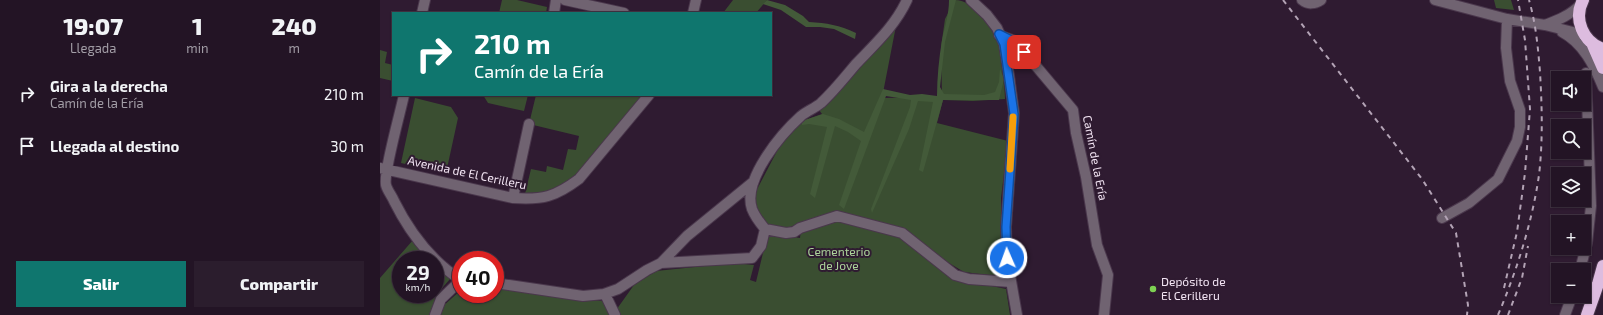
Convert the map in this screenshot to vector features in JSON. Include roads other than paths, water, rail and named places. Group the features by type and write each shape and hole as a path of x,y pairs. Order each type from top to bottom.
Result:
{"highway":[{"path":"1582,2 1580,25 1603,68"},
{"path":"1588,39 1603,49"},
{"path":"1587,315 1603,266"}],"street":[{"path":"422,12 425,0"},
{"path":"554,12 556,0"},
{"path":"565,0 619,12"},
{"path":"693,12 696,0"},
{"path":"907,0 902,11 882,38 821,103 802,115 784,134 765,159 752,183 750,196 751,208 757,219 766,229 786,233 794,232 800,228 837,216 902,233 955,275 969,279 1011,282"},
{"path":"971,0 997,28 1005,50 1014,114 1006,227 1007,258 1016,315"},
{"path":"1302,0 1305,3 1314,4 1321,0"},
{"path":"1435,0 1507,19 1549,26 1588,39"},
{"path":"1549,26 1574,11 1582,2"},
{"path":"1442,218 1469,203 1498,179 1517,141 1520,127 1520,110 1510,81 1506,48 1507,19"},
{"path":"1549,26 1569,36 1582,48 1592,62 1603,87"},
{"name":"Camín de la Ería","path":"999,34 1015,42 1073,110 1076,133 1086,177 1098,245 1108,275 1104,315"},
{"path":"404,96 384,169 386,184 401,214 418,241 442,267 452,274"},
{"name":"Avenida de El Cerilleru","path":"384,169 513,198 532,199 550,196 566,188 578,179 648,96"},
{"path":"1582,263 1587,243 1591,206 1587,111"},
{"path":"513,198 529,124"},
{"path":"662,263 687,236 752,183"},
{"path":"504,284 583,296 605,294 618,289 647,270 662,263 752,258 761,246 766,229"},
{"path":"435,315 441,299 452,289"},
{"path":"605,294 614,315"},
{"path":"1565,315 1569,303"}],"railway":[{"path":"1283,0 1422,179 1456,233 1468,305 1467,315"},
{"path":"1504,288 1517,232 1525,173 1530,109 1525,40 1518,0"},
{"path":"1498,315 1528,229 1539,175 1542,124 1540,72 1535,27 1529,0"},
{"path":"1508,315 1522,278 1528,246"}],"place":[{"name":"Depósito de El Cerilleru","path":"1153,289"}],"park label":[{"name":"Cementerio de Jove","path":"839,259"}]}
